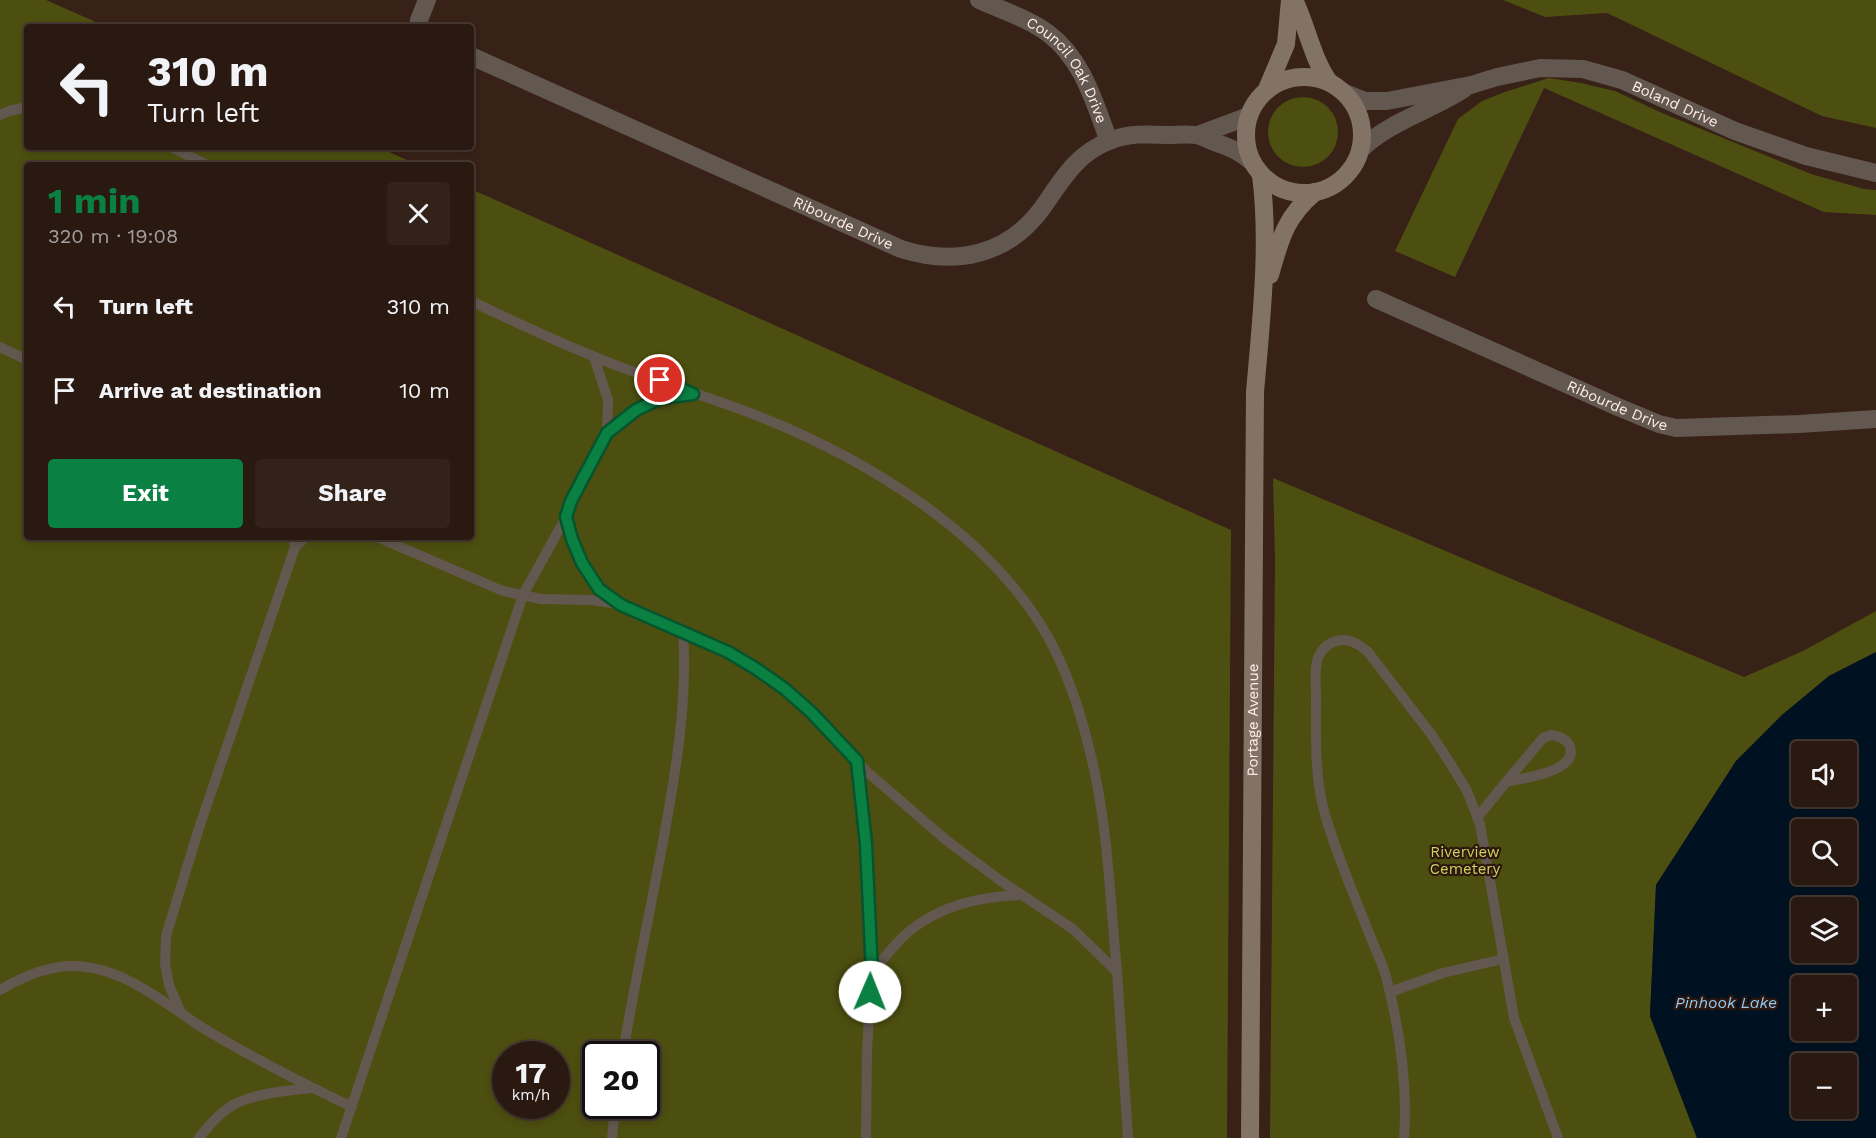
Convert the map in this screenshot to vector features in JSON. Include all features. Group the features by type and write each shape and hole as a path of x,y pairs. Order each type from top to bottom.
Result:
{"main road":[{"path":"1292,0 1303,18 1322,72 1329,82"},
{"path":"1268,89 1286,44 1292,0"},
{"path":"1297,77 1313,77 1329,82 1345,93 1354,105 1360,120 1362,135 1360,150 1354,165 1344,178 1330,187 1315,192 1295,193 1277,187 1257,169 1248,144 1249,116 1253,106 1268,89 1281,81 1297,77"},
{"name":"Portage Avenue","path":"1250,1138 1255,392 1263,300 1264,197 1257,169"},
{"name":"Portage Avenue","path":"1263,300 1288,221 1299,205 1315,192"}],"street":[{"path":"419,24 427,0"},
{"name":"Council Oak Drive","path":"979,0 1048,33 1063,46 1083,75 1109,141"},
{"name":"Ribourde Drive","path":"474,57 921,256 962,257 993,248 1011,238 1028,225 1074,164 1109,141 1134,134 1198,135 1236,149 1257,169"},
{"name":"Boland Drive","path":"1345,93 1365,101 1387,101 1471,85 1540,68 1583,69 1622,80 1735,131 1776,146 1806,156 1876,173"},
{"name":"Boland Drive","path":"1360,150 1374,137 1393,125 1442,103 1471,85"},
{"name":"Ribourde Drive","path":"1198,135 1249,116"},
{"name":"Ribourde Drive","path":"1376,299 1659,424 1676,428 1799,424 1876,418"}],"lane":[{"path":"0,115 24,108"},
{"path":"178,150 201,162"},
{"path":"474,302 594,357 753,414 885,478 925,505 962,535 1005,578 1031,612 1056,654 1090,750 1099,792 1117,972 1128,1138"},
{"path":"0,347 24,359"},
{"path":"594,357 608,400 607,433"},
{"path":"341,1138 524,595 566,517 571,501 607,433 636,410 661,398 693,394"},
{"path":"566,517 582,563 599,589 621,605 728,652 785,689 812,713 865,770 946,840 1073,929 1117,972"},
{"path":"384,540 503,591 541,599 591,600 621,605"},
{"path":"182,1013 169,985 165,964 166,936 294,542"},
{"path":"626,1041 678,755 684,681 683,632"},
{"path":"1404,1138 1406,1112 1403,1070 1387,977 1326,818 1320,793 1316,747 1316,660 1327,645 1338,639 1358,644 1368,652 1442,750 1467,791 1477,818 1493,894 1514,1018 1558,1138"},
{"path":"1477,818 1506,782 1543,738 1551,735 1559,736 1566,741 1570,748 1570,756 1563,767 1506,782"},
{"path":"857,761 866,844 872,973 866,1061 866,1138"},
{"path":"872,973 915,927 933,915 959,905 996,896 1022,895"},
{"path":"1390,992 1443,973 1503,959"},
{"path":"0,990 46,969 74,966 102,972 130,982 203,1028 312,1088 352,1107"},
{"path":"199,1138 210,1124 233,1105 270,1093 312,1088"},
{"path":"612,1138 614,1119"}],"green space":[{"path":"0,0 46,0 100,24 24,24 24,150 385,150 411,162 24,162 24,540 474,540 474,190 1231,530 1227,1138 0,1138"},
{"path":"1503,0 1876,0 1876,128 1822,116 1607,13 1545,17"},
{"path":"1549,78 1615,91 1662,113 1811,174 1864,189 1876,190 1876,215 1824,212 1544,88 1455,277 1395,251 1458,119 1482,101"},
{"path":"1296,97 1310,97 1323,103 1332,112 1338,125 1336,145 1328,157 1310,167 1296,167 1283,161 1274,152 1268,139 1268,125 1274,112 1283,103"},
{"name":"Riverview Cemetery","path":"1273,478 1744,677 1803,651 1876,611 1876,652 1829,676 1782,715 1736,761 1656,885 1650,1016 1697,1138 1270,1138 1275,561"}],"water":[{"name":"Pinhook Lake","path":"1876,652 1876,1138 1697,1138 1650,1016 1656,885 1736,761 1782,715 1829,676"}],"route":[{"path":"660,380 693,394 661,398 636,410 607,433 571,501 566,517 572,539 582,563 599,589 621,605 728,652 755,668 785,689 812,713 857,761 866,844 872,973 870,992"}]}
